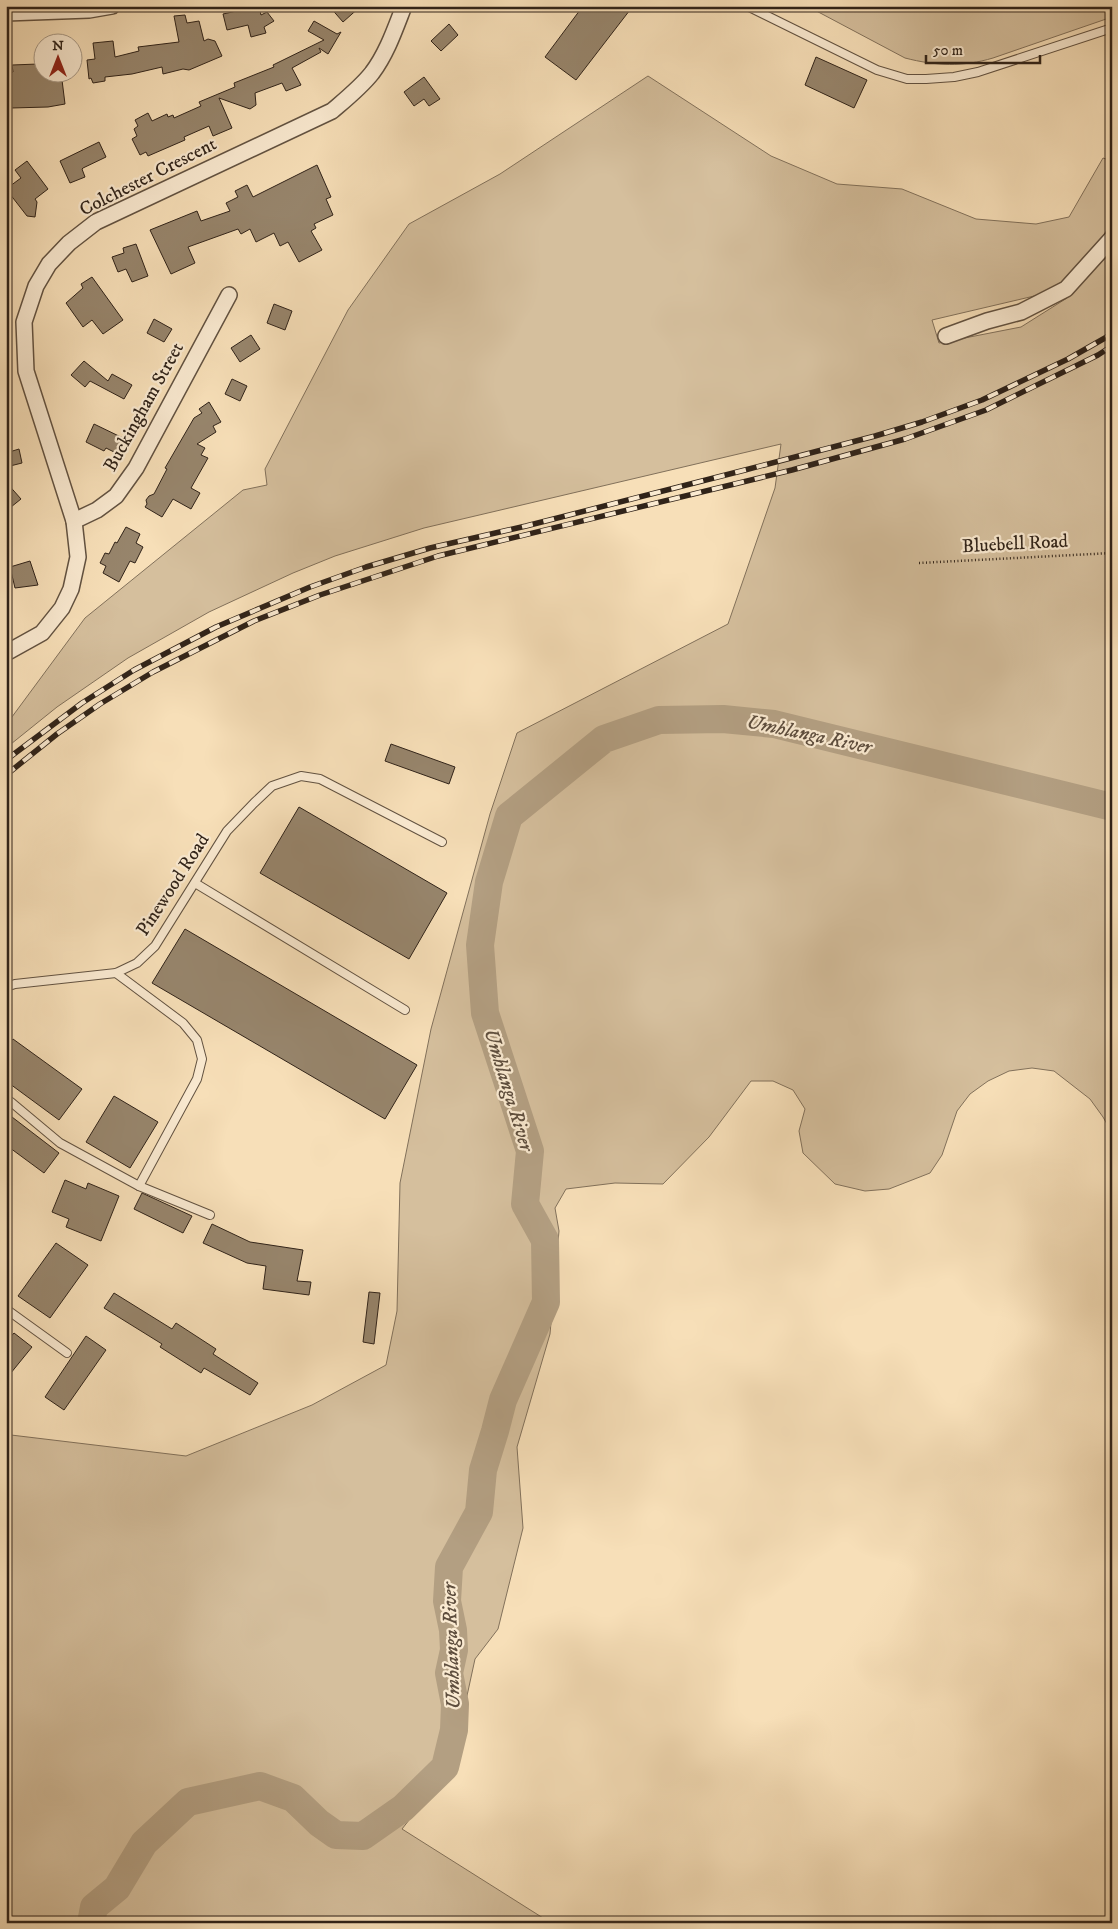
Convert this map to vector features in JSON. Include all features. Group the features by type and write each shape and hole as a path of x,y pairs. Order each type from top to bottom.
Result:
{"street":[{"path":"6,13 89,10 112,6"},
{"name":"Colchester Crescent","path":"6,653 42,633 62,608 71,589 78,557 74,520 26,371 24,322 36,286 49,264 69,243 96,222 332,111 372,73 389,45 404,6"},
{"path":"946,336 987,321 1021,312 1066,289 1112,238"},
{"name":"Buckingham Street","path":"74,520 97,510 116,496 136,468 229,294"}],"lane":[{"path":"747,6 877,70 907,79 926,80 978,72 1112,28"},
{"name":"Pinewood Road","path":"6,987 15,984 116,973 137,963 155,946 227,831 272,786 301,776 320,779 442,842"},
{"path":"194,883 405,1010"},
{"path":"116,973 183,1023 197,1040 202,1059 197,1079 139,1186"},
{"path":"11,1102 60,1143 139,1186 210,1214"},
{"path":"6,1309 67,1353"}],"path":[{"name":"Bluebell Road","path":"919,563 1112,553"}],"shaded area":[{"path":"807,6 1112,6 1112,17 993,58 971,63 949,64 928,63 905,58"},
{"path":"648,76 771,156 837,184 902,189 976,219 1036,224 1069,217 1103,158 1112,161 1112,219 1102,239 1074,272 1047,293 932,320 939,343 1021,327 1067,298 1112,251 1112,1133 1090,1099 1054,1071 1032,1068 1009,1071 988,1081 970,1094 957,1111 942,1155 930,1173 889,1189 865,1191 835,1184 803,1153 799,1131 805,1109 793,1090 773,1081 751,1081 709,1137 663,1184 615,1183 566,1189 555,1208 559,1231 550,1334 517,1447 523,1528 498,1629 475,1659 455,1751 438,1783 402,1829 551,1923 6,1923 6,1432 11,1435 186,1456 312,1405 386,1365 397,1311 400,1183 431,1029 490,814 517,733 728,624 775,488 781,444 424,528 335,556 293,573 209,612 128,658 57,707 6,748 6,725 85,618 243,490 267,485 265,469 348,310 409,224 500,174"}],"building":[{"path":"240,6 259,6 261,15 267,12 274,21 264,27 266,33 251,37 248,25 227,30 223,14 241,10"},
{"path":"329,6 361,6 343,22"},
{"path":"583,6 633,6 576,80 545,57"},
{"path":"185,15 187,23 199,21 204,41 208,39 215,41 222,56 189,70 183,69 163,74 162,67 132,74 105,77 105,81 93,83 91,78 89,79 87,60 95,59 93,43 113,41 115,57 139,51 138,47 179,42 174,16"},
{"path":"314,21 337,34 341,32 328,54 319,48 321,52 292,68 301,85 286,91 282,83 255,93 256,105 250,109 219,98 232,128 213,136 209,126 184,137 185,140 148,156 146,152 140,155 132,139 137,136 134,129 138,126 135,120 148,113 152,121 167,114 168,117 173,115 174,118 201,106 199,102 235,87 234,83 274,67 273,65 324,40 308,31"},
{"path":"449,24 458,35 441,51 431,41"},
{"path":"816,57 867,80 854,108 805,85"},
{"path":"32,64 32,82 62,82 65,104 48,107 11,108 8,73 13,72 12,65"},
{"path":"424,77 440,99 429,106 424,99 414,106 404,92"},
{"path":"99,142 106,157 83,168 85,177 70,183 60,161"},
{"path":"27,161 48,189 35,199 37,202 35,217 27,216 6,189 21,178 15,170"},
{"path":"317,165 331,197 326,199 333,215 314,224 316,228 311,231 322,250 299,262 288,242 280,246 274,233 256,242 250,229 241,234 238,229 188,247 195,263 171,274 150,230 197,211 201,221 230,211 226,203 238,197 235,191 247,185 253,197"},
{"path":"136,244 148,276 132,282 126,269 118,272 112,257 124,253 123,248"},
{"path":"92,277 123,320 103,334 92,320 83,327 66,303 83,288 81,284"},
{"path":"274,304 292,311 285,330 267,323"},
{"path":"154,319 172,329 164,342 147,333"},
{"path":"251,335 260,349 240,362 231,348"},
{"path":"84,361 108,381 112,374 132,385 124,399 90,381 85,387 71,375"},
{"path":"232,379 247,386 240,401 225,394"},
{"path":"209,402 221,422 213,426 216,432 197,444 205,448 201,455 208,458 191,488 200,493 191,509 173,499 162,517 145,507 147,504 146,500 154,494 167,469 165,468 194,418 202,413 199,409"},
{"path":"94,424 125,439 118,454 106,448 104,451 86,442"},
{"path":"19,449 22,463 6,467 6,453"},
{"path":"6,482 21,499 6,511"},
{"path":"126,527 140,534 136,543 143,547 135,563 130,561 119,582 103,573 106,566 100,563 105,553 109,554 115,542 117,543"},
{"path":"30,561 38,585 15,588 10,567"},
{"path":"391,744 455,767 449,784 385,761"},
{"path":"299,807 447,893 409,959 260,873"},
{"path":"185,929 417,1065 385,1119 152,983"},
{"path":"13,1039 82,1089 59,1120 6,1081 6,1048"},
{"path":"114,1096 158,1122 130,1168 86,1142"},
{"path":"12,1117 59,1153 44,1173 6,1145 6,1125"},
{"path":"65,1180 86,1189 88,1183 119,1196 101,1241 66,1227 69,1219 52,1212"},
{"path":"142,1193 192,1216 183,1233 134,1209"},
{"path":"212,1224 250,1242 303,1250 297,1281 311,1282 309,1295 263,1289 266,1266 247,1263 203,1243"},
{"path":"56,1243 88,1265 50,1318 18,1296"},
{"path":"369,1292 380,1293 374,1344 363,1342"},
{"path":"114,1293 172,1329 176,1323 216,1349 213,1354 258,1383 250,1395 204,1368 201,1373 160,1347 162,1344 104,1308"},
{"path":"14,1333 32,1347 6,1379 6,1342"},
{"path":"86,1336 106,1350 64,1410 45,1397"}],"waterway":[{"name":"Umhlanga River","path":"91,1923 94,1907 117,1888 144,1843 188,1802 260,1786 293,1798 319,1823 336,1835 363,1836 403,1808 445,1767 454,1730 455,1704 449,1673 454,1650 453,1630 447,1601 449,1567 479,1512 483,1470 503,1400 546,1302 545,1240 525,1204 530,1151 485,1013 480,945 489,882 509,816 604,739 659,720 723,719 774,724 1112,807"}],"railway":[{"path":"6,760 82,703 134,670 216,627 310,587 366,567 430,548 526,526 745,470 922,422 982,400 1068,359 1112,334"},
{"path":"6,775 57,734 100,704 153,672 254,621 320,595 438,556 792,470 905,439 986,410 1098,355 1112,346"}]}
